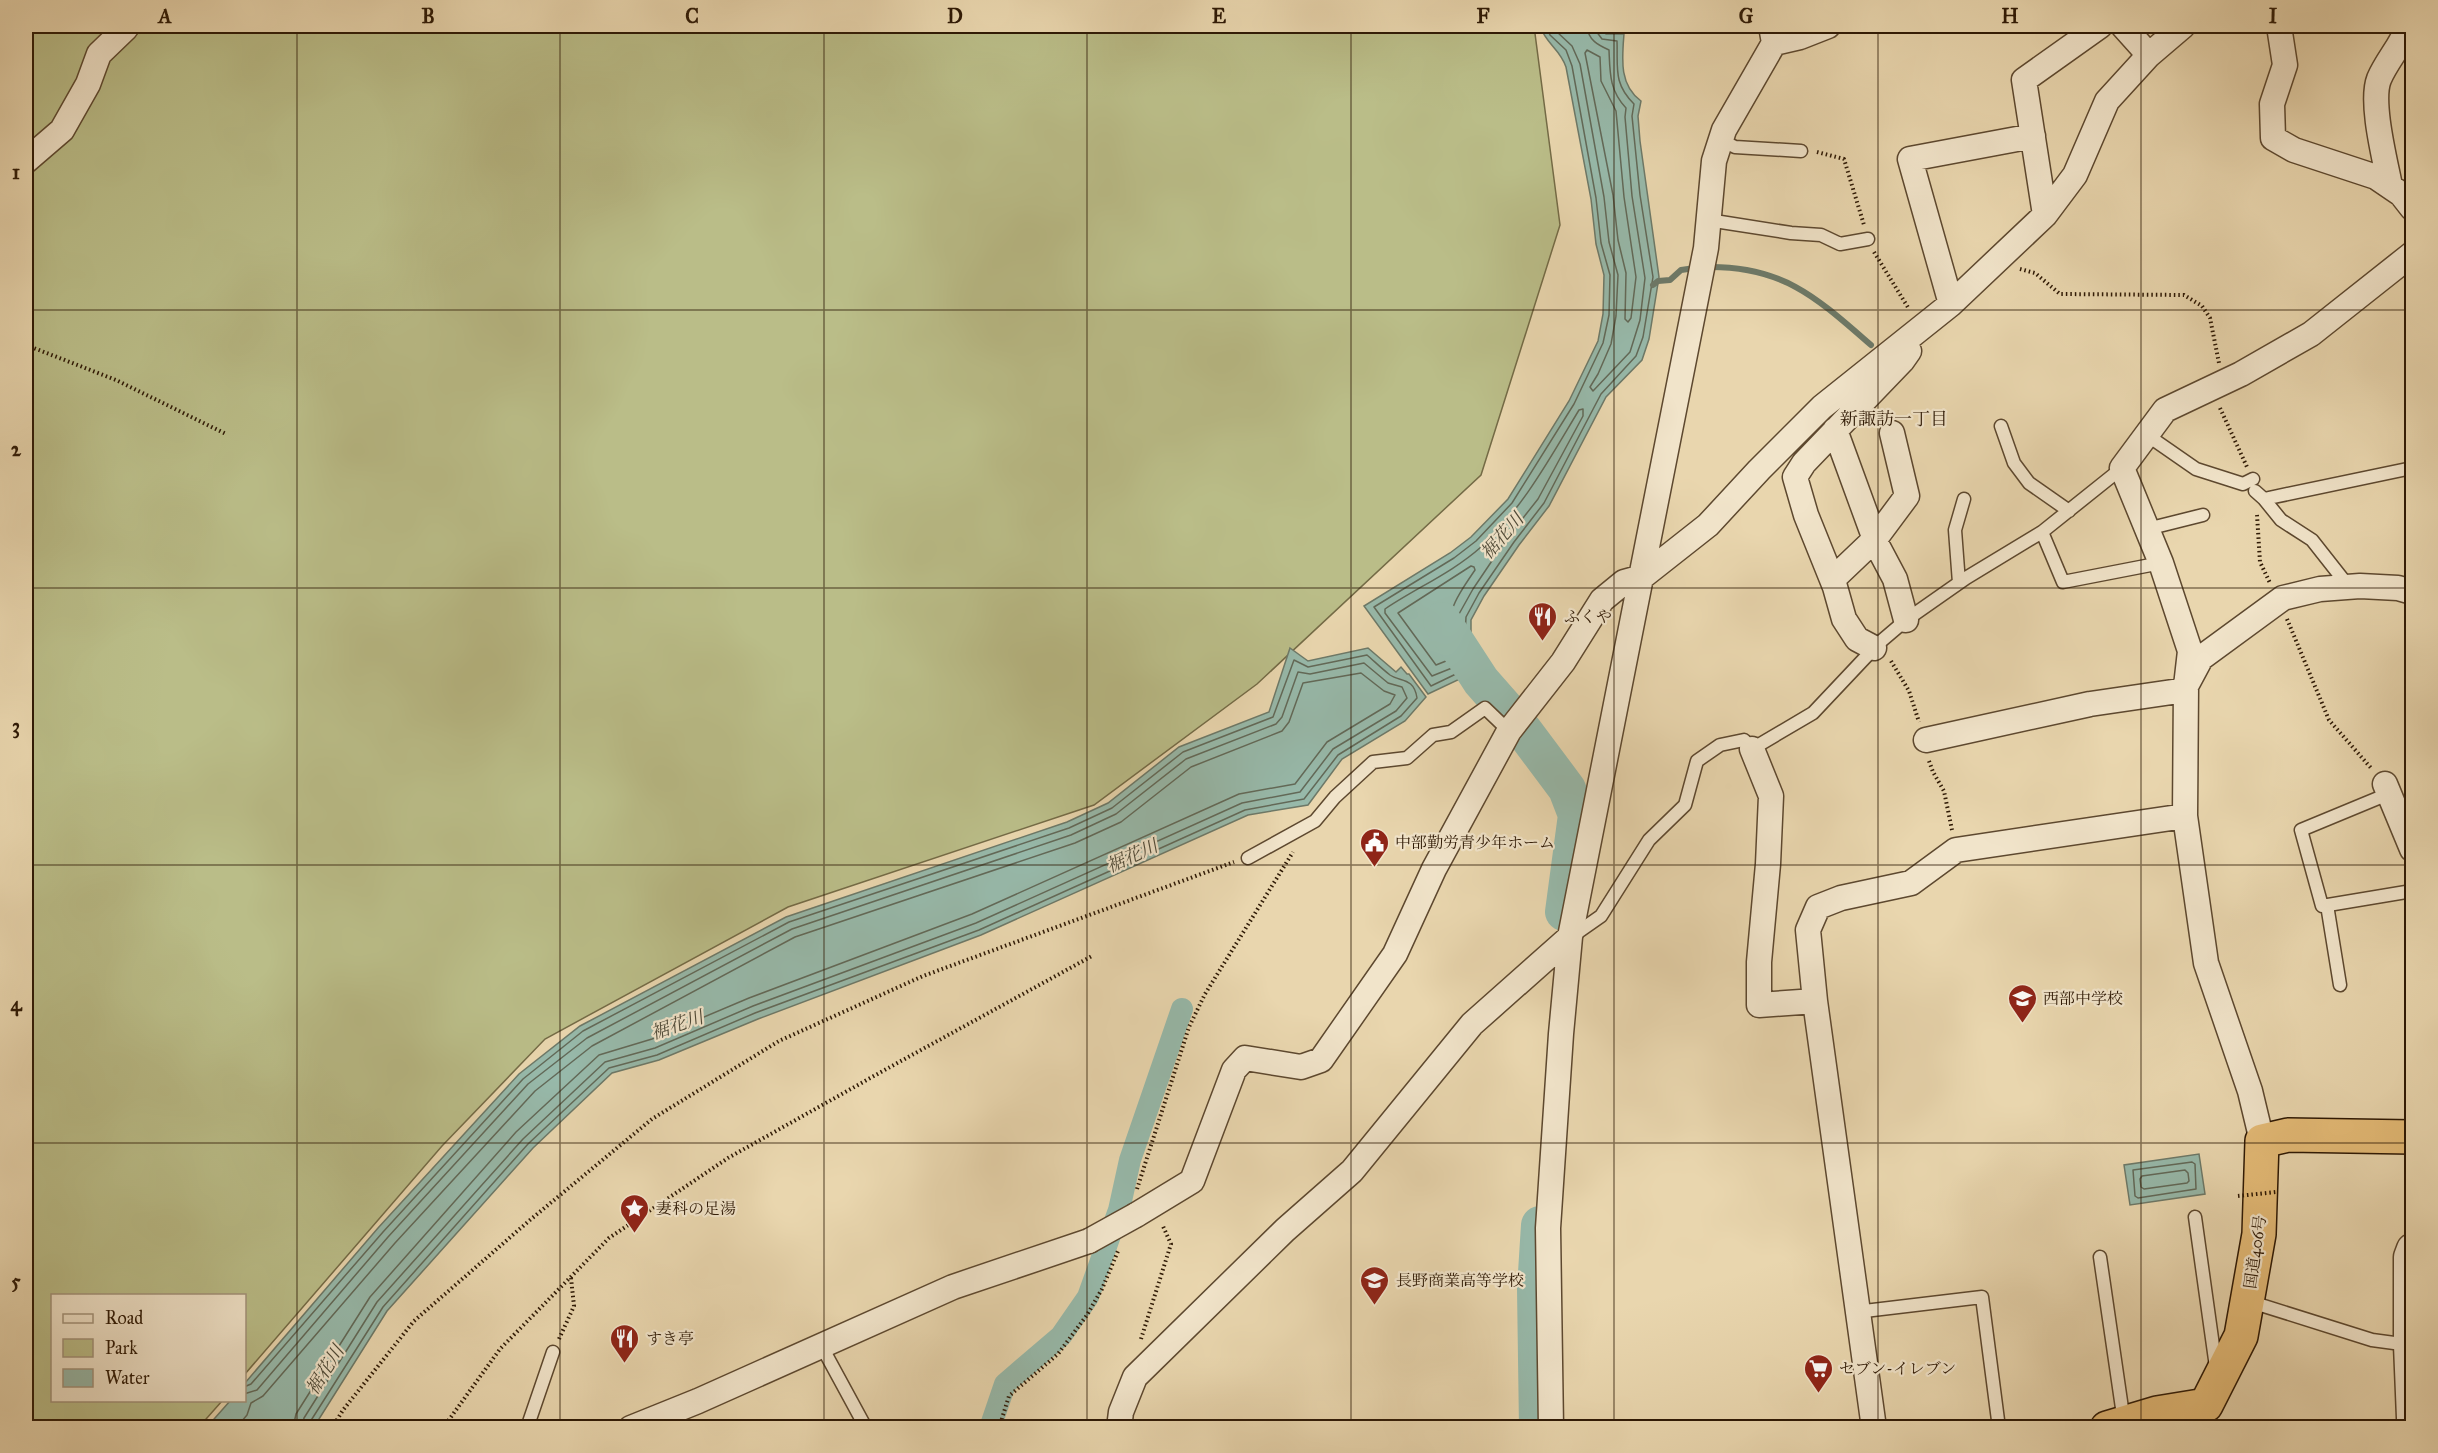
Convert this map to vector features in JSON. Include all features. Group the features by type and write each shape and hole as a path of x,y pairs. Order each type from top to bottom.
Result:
{"highway":[{"path":"2262,1140 2288,1135 2412,1137"},
{"name":"国道406号","path":"2210,1404 2241,1336 2248,1301 2259,1234 2262,1140"},
{"path":"2115,1425 2157,1413 2210,1404"}],"street":[{"path":"26,161 62,130 88,84 99,54 126,28 125,26"},
{"path":"1551,1428 1548,1228 1560,1034 1570,938 1706,248 1714,161 1724,130 1773,34 1800,37 1828,26"},
{"path":"2045,215 2024,80 2100,26"},
{"path":"2123,26 2149,56"},
{"path":"631,1428 822,1347 953,1287 1089,1241 1142,1205 1192,1181 1234,1070 1245,1058 1301,1067 1321,1060 1395,954 1434,869 1509,731 1563,662 1602,600 1624,582 1642,577 1708,525 1758,470 1822,406 1988,277 2045,215 2075,175 2107,101 2149,56 2183,26"},
{"path":"2279,26 2285,65 2272,104 2273,138 2294,150 2376,177 2401,194 2412,208"},
{"path":"2390,186 2375,97 2379,80 2408,26"},
{"path":"1951,304 1910,159 2033,136"},
{"path":"2262,1140 2250,1091 2206,963 2186,816 2186,686 2190,651 2161,563 2122,468 2165,410 2223,382 2311,334 2412,254"},
{"path":"1874,648 1857,639 1844,619 1833,579 1806,515 1795,477 1804,463 1902,361 1913,345 1912,334"},
{"path":"1836,430 1875,540 1895,579 1905,620"},
{"path":"1833,579 1875,540 1907,496 1892,433"},
{"path":"1926,741 2090,704 2179,691 2186,686 2201,658 2283,598 2320,589 2349,587 2398,588 2412,592"},
{"path":"1752,749 1771,796 1768,864 1759,962 1759,1005 1815,1001"},
{"path":"2387,789 2412,849"},
{"path":"1874,1428 1856,1312 1815,1001 1808,930 1818,907 1841,898 1911,883 1956,850 2186,816"},
{"path":"1115,1422 1135,1377 1285,1230 1352,1171 1472,1024 1570,938"},
{"path":"2412,1249 2409,1257 2412,1418"}],"lane":[{"path":"1721,140 1735,147 1801,151"},
{"path":"1708,220 1748,228 1821,235 1840,244 1868,239"},
{"path":"2001,426 2014,463 2029,483 2069,511"},
{"path":"2147,435 2196,469 2258,490 2412,468"},
{"path":"1570,938 1601,916 1649,840 1685,805 1697,761 1720,745 1744,740 1752,749 1813,713 1874,648 1905,620 1959,583 2042,532 2122,468"},
{"path":"2258,490 2281,520 2312,540 2349,587"},
{"path":"1959,583 1955,530 1964,499"},
{"path":"2147,529 2203,514"},
{"path":"2042,532 2063,582 2161,563"},
{"path":"1248,858 1315,821 1335,797 1373,762 1407,758 1433,735 1451,732 1485,708 1509,731"},
{"path":"2387,789 2301,830 2322,906 2412,891"},
{"path":"2327,905 2340,985"},
{"path":"2194,1217 2210,1404"},
{"path":"2100,1257 2115,1425"},
{"path":"1856,1312 1982,1297 1999,1428"},
{"path":"2248,1301 2372,1340 2410,1348"},
{"path":"822,1347 866,1428"},
{"path":"527,1428 553,1353"}],"path":[{"path":"1988,277 2018,265 2020,270 2035,273 2060,294 2184,295 2202,306 2210,318 2223,382"},
{"path":"26,345 116,380 226,434"},
{"path":"1135,1377 1134,1359 1171,1244 1142,1205 1189,1027 1211,984 1315,821"},
{"path":"332,1428 343,1410 414,1321 530,1220 652,1119 779,1041 923,976 1248,858"},
{"path":"443,1428 500,1349 609,1238 728,1158 881,1071 1092,956"},
{"path":"2238,1196 2276,1192"},
{"path":"999,1428 1009,1396 1058,1354 1087,1316 1112,1269 1120,1242"},
{"path":"553,1353 574,1306 571,1277"}],"green space":[{"path":"26,26 1534,26 1560,225 1481,475 1257,684 1094,805 788,907 545,1039 442,1146 246,1373 246,1294 51,1294 51,1402 221,1402 199,1427 26,1427"}],"water":[{"name":"裾花川","path":"1540,26 1599,26 1606,34 1624,34 1625,79 1634,95 1641,101 1638,116 1640,141 1659,277 1649,339 1642,360 1606,397 1549,506 1484,596 1471,620 1471,638 1475,657 1462,678 1428,694 1364,606 1450,553 1471,537 1508,499 1569,401 1598,341 1603,314 1604,275 1596,244 1591,199 1566,67"},
{"name":"裾花川","path":"1290,648 1308,661 1368,648 1396,672 1401,667 1426,697 1405,721 1342,759 1308,805 1248,815 981,935 758,1019 659,1060 612,1073 533,1148 387,1311 314,1427 207,1427 229,1402 246,1402 246,1382 378,1228 519,1074 580,1026 786,917 1067,822 1108,803 1179,747 1269,712"},
{"path":"2199,1154 2205,1194 2130,1205 2124,1165"}],"waterway":[{"path":"1711,267 1737,268 1760,273 1799,289 1834,313 1871,345"},
{"path":"1653,285 1658,281 1670,280 1681,270 1695,268"},
{"path":"1442,621 1481,681 1510,714"},
{"path":"1523,730 1567,789 1577,815 1564,912"},
{"path":"990,1428 1005,1384 1061,1336 1088,1297 1119,1210 1130,1160 1182,1009"},
{"path":"1538,1428 1536,1289 1540,1225"}],"place":[{"name":"ふくや","path":"1543,642"},
{"name":"中部勤労青少年ホーム","path":"1374,868"},
{"name":"西部中学校","path":"2022,1024"},
{"name":"妻科の足湯","path":"635,1234"},
{"name":"長野商業高等学校","path":"1375,1306"},
{"name":"すき亭","path":"625,1364"},
{"name":"セブン-イレブン","path":"1818,1394"}],"district":[{"name":"新諏訪一丁目","path":"1894,419"}]}
